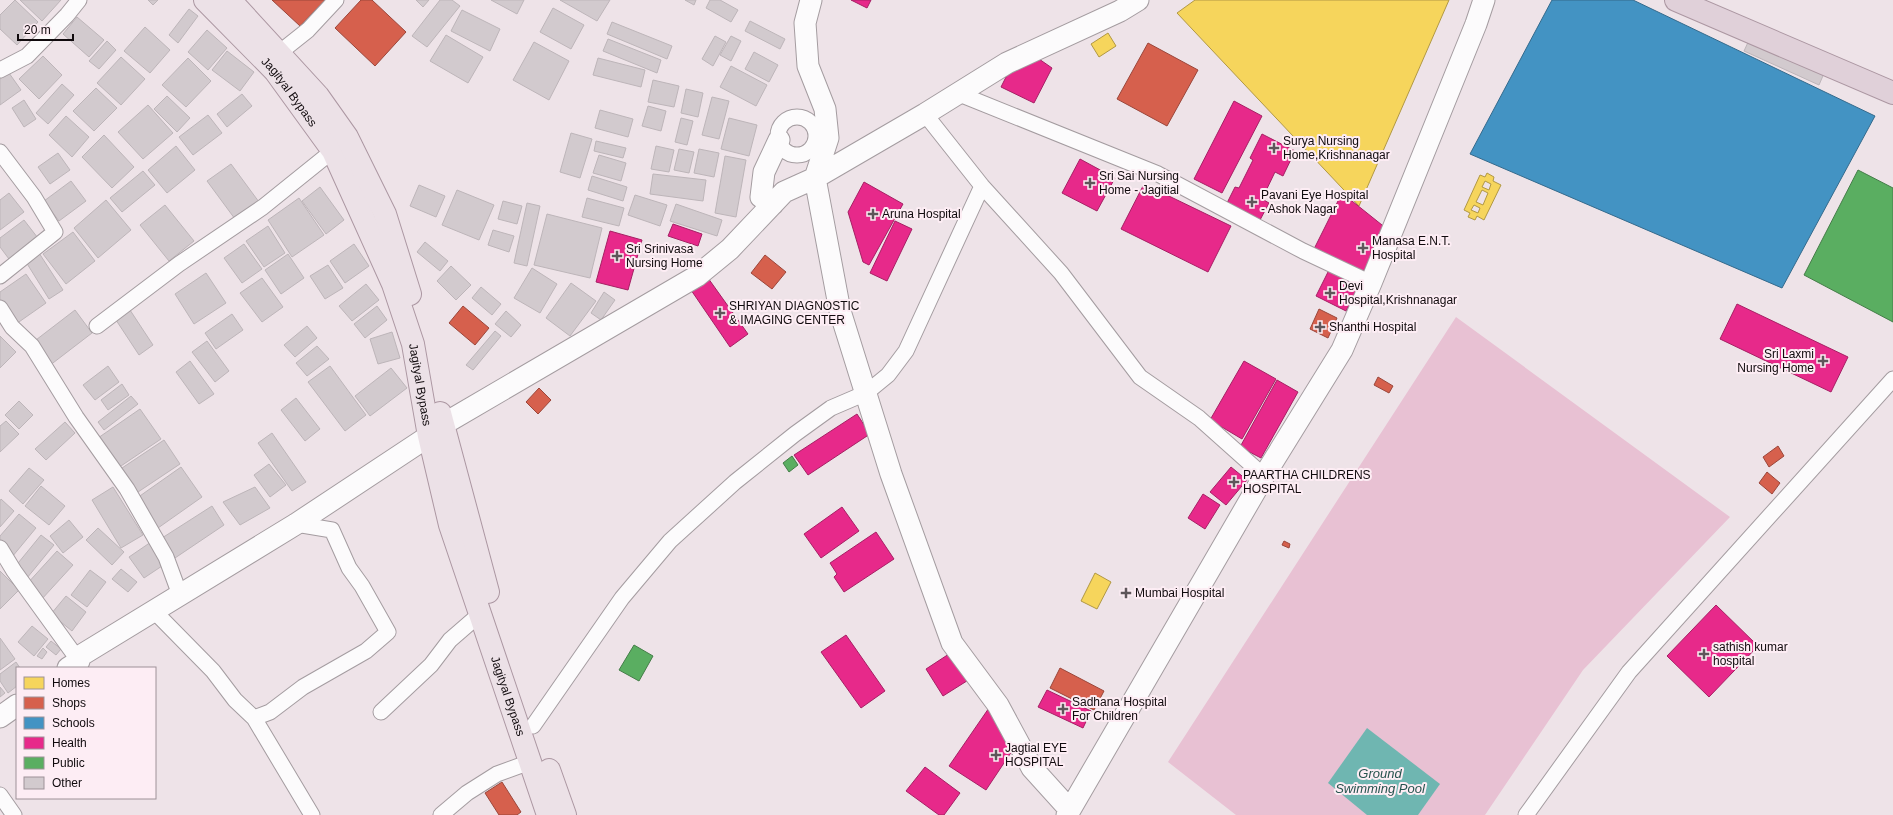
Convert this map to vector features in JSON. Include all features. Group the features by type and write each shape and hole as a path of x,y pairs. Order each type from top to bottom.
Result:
{"highway":[{"path":"1683,1 1893,93"}],"main road":[{"name":"Jagityal Bypass","path":"205,0 277,62"},
{"name":"Jagityal Bypass","path":"230,0 340,144 393,284 413,344 436,430 490,599 565,815"},
{"name":"Jagityal Bypass","path":"436,430 450,525 548,815"}],"street":[{"path":"0,70 26,56 67,15 79,0"},
{"path":"277,62 336,0"},
{"path":"812,0 804,23 808,66 825,109 828,138 821,141 807,153 795,155 784,150 779,140 778,134 784,122 796,117 808,121 816,131 821,141 814,178 840,311 892,474 952,643 998,705 1032,768 1068,812 1264,476 1342,350 1371,283 1476,24 1484,0"},
{"path":"0,548 74,664 80,656 296,524 436,430 697,276 730,249 784,192 814,178 925,114 1007,63 1120,11 1138,0"},
{"path":"957,93 1158,174 1303,251 1371,283"},
{"path":"925,114 982,186 1061,273 1140,377 1199,418 1264,476"},
{"path":"773,204 761,197 764,172 779,140"},
{"path":"98,326 179,264 263,207 340,144"},
{"path":"0,152 34,197 55,232 0,276"},
{"path":"534,726 622,598 670,541 735,482 795,434 831,408 866,393 888,375 906,351 982,186"},
{"path":"0,308 12,327 32,346 76,417 127,489 166,557 180,595"},
{"path":"1526,815 1629,672 1893,379"},
{"path":"254,718 270,712 303,687 366,650 388,632 362,586 349,568 332,530 296,524"},
{"path":"154,611 213,671 235,700 254,718 312,815"},
{"path":"381,712 431,665 450,640 480,614"},
{"path":"0,717 16,706"},
{"path":"441,815 467,793 497,774 530,762"},
{"path":"0,795 14,815"}],"shaded area":[{"path":"1456,317 1730,517 1583,670 1485,815 1236,815 1168,762"}],"water":[{"name":"Ground Swimming Pool","path":"1367,728 1440,784 1418,815 1367,815 1328,783"}],"building: Homes":[{"path":"1195,0 1449,0 1359,206 1177,13"},
{"path":"1108,33 1116,46 1099,57 1091,44"},
{"path":"1487,173 1494,177 1493,181 1501,185 1484,220 1477,216 1475,220 1468,217 1470,213 1464,210 1480,175 1485,177","holes":["1485,181 1491,184 1489,190 1482,187","1482,190 1488,193 1483,205 1476,202","1474,205 1480,208 1478,213 1471,210"]},
{"path":"1095,573 1111,582 1097,609 1081,601"}],"building: Shops":[{"path":"272,0 325,0 300,26"},
{"path":"361,0 372,0 406,32 375,66 335,28"},
{"path":"1148,43 1198,70 1167,126 1117,99"},
{"path":"765,255 786,272 772,289 751,273"},
{"path":"463,306 489,328 475,345 449,323"},
{"path":"1319,309 1337,318 1328,338 1310,329"},
{"path":"1378,377 1393,386 1389,393 1374,385"},
{"path":"539,388 551,400 538,414 526,402"},
{"path":"1778,446 1784,456 1769,467 1763,457"},
{"path":"1767,472 1780,483 1772,494 1759,483"},
{"path":"1284,541 1290,544 1289,548 1282,545"},
{"path":"1060,668 1104,691 1094,710 1050,688"},
{"path":"502,782 521,812 517,815 499,815 485,793"}],"building: Schools":[{"path":"1552,0 1633,0 1875,116 1782,288 1470,154"}],"building: Health":[{"path":"851,0 871,0 867,8"},
{"path":"1039,59 1052,68 1034,103 1001,87 1008,73"},
{"path":"1234,101 1262,116 1222,193 1194,179"},
{"path":"1262,134 1295,151 1283,176 1275,172 1262,199 1269,203 1260,220 1227,203 1235,187 1239,188 1253,160 1250,158"},
{"path":"1080,159 1115,178 1097,211 1062,193"},
{"path":"864,182 903,204 869,265 863,262 848,212"},
{"path":"1144,184 1231,226 1208,272 1121,229"},
{"path":"1342,193 1387,229 1362,274 1314,249"},
{"path":"895,221 912,229 887,281 870,273"},
{"path":"673,224 702,234 698,246 668,236"},
{"path":"610,231 642,240 628,290 596,282"},
{"path":"1329,270 1359,285 1346,311 1316,296"},
{"path":"708,278 748,334 730,347 691,290"},
{"path":"1737,304 1848,357 1831,392 1720,339"},
{"path":"1244,361 1276,379 1242,439 1210,420"},
{"path":"1277,380 1298,392 1261,458 1240,447"},
{"path":"857,414 870,434 808,475 794,455"},
{"path":"1231,467 1247,480 1226,505 1210,492"},
{"path":"1203,494 1220,505 1205,529 1188,518"},
{"path":"842,507 859,531 821,558 804,534"},
{"path":"876,532 894,559 844,592 834,577 837,574 830,563"},
{"path":"1716,605 1758,646 1709,697 1667,656"},
{"path":"846,635 885,691 861,708 821,652"},
{"path":"952,652 970,679 943,696 926,669"},
{"path":"1047,690 1091,711 1083,728 1038,707"},
{"path":"991,705 1012,751 986,790 949,766"},
{"path":"925,767 960,793 944,815 939,815 906,791"}],"building: Public":[{"path":"1858,170 1893,188 1893,322 1804,275"},
{"path":"792,456 798,465 789,472 783,463"},
{"path":"634,645 653,656 639,681 619,670"}],"building: Other":[{"path":"15,0 38,22 17,45 0,29 0,15"},
{"path":"20,0 61,0 42,21"},
{"path":"148,0 158,0 153,5"},
{"path":"416,0 429,0 423,7"},
{"path":"440,0 452,0 460,6 427,47 412,36"},
{"path":"491,0 524,0 517,14"},
{"path":"560,0 610,0 597,21"},
{"path":"685,0 696,0 694,5"},
{"path":"710,0 720,0 738,10 731,22 706,8"},
{"path":"553,8 584,25 571,49 540,32"},
{"path":"189,9 198,16 178,43 169,35"},
{"path":"462,10 500,29 490,51 451,31"},
{"path":"77,17 104,40 89,57 63,34"},
{"path":"750,21 785,39 780,49 745,31"},
{"path":"612,22 672,46 667,59 607,34"},
{"path":"145,27 170,50 150,73 124,51"},
{"path":"207,30 227,48 208,70 188,52"},
{"path":"446,35 483,57 468,83 430,61"},
{"path":"715,36 726,42 713,66 702,59"},
{"path":"731,36 741,41 731,61 720,55"},
{"path":"1750,38 1825,71 1819,85 1744,51"},
{"path":"608,39 661,60 657,73 603,51"},
{"path":"107,41 116,50 99,69 89,61"},
{"path":"534,42 569,61 549,100 513,80"},
{"path":"227,51 254,72 240,91 212,70"},
{"path":"754,52 778,65 769,82 745,69"},
{"path":"43,56 62,75 39,99 19,79"},
{"path":"121,57 145,79 121,105 97,83"},
{"path":"188,58 211,81 186,107 162,85"},
{"path":"598,58 645,70 641,87 593,75"},
{"path":"731,66 767,85 756,106 720,87"},
{"path":"9,73 21,90 0,105 0,79"},
{"path":"653,80 679,86 674,107 648,102"},
{"path":"62,84 74,95 48,124 36,113"},
{"path":"96,88 117,108 94,131 73,111"},
{"path":"686,89 703,93 698,117 681,113"},
{"path":"242,94 252,106 227,127 217,114"},
{"path":"167,96 190,118 177,132 154,109"},
{"path":"712,97 729,101 719,139 702,135"},
{"path":"24,100 36,119 24,127 12,108"},
{"path":"148,105 173,133 143,159 118,132"},
{"path":"648,106 666,111 661,131 642,126"},
{"path":"600,110 633,119 628,137 595,128"},
{"path":"208,115 222,133 193,155 179,137"},
{"path":"66,116 89,137 72,157 49,135"},
{"path":"681,118 693,121 687,145 675,142"},
{"path":"729,118 757,125 749,156 721,149"},
{"path":"571,133 592,139 580,178 560,172"},
{"path":"104,135 134,167 112,188 82,157"},
{"path":"596,141 626,148 623,158 594,151"},
{"path":"176,146 195,170 167,193 148,170"},
{"path":"656,146 674,150 669,172 651,169"},
{"path":"679,149 694,152 689,173 674,170"},
{"path":"699,149 719,153 714,177 694,173"},
{"path":"58,153 70,170 50,184 38,167"},
{"path":"599,155 626,163 621,181 593,173"},
{"path":"725,156 746,160 736,217 715,213"},
{"path":"231,164 259,202 235,219 207,181"},
{"path":"143,171 155,185 122,212 110,198"},
{"path":"653,174 706,180 703,201 650,194"},
{"path":"592,176 627,187 623,201 588,190"},
{"path":"71,181 86,201 59,221 44,201"},
{"path":"419,185 445,196 436,217 410,206"},
{"path":"320,187 344,220 326,234 302,201"},
{"path":"457,190 494,205 479,240 442,225"},
{"path":"9,193 24,212 0,230 0,200"},
{"path":"635,195 667,205 660,226 628,215"},
{"path":"299,198 324,235 292,257 268,220"},
{"path":"587,198 624,208 619,226 582,217"},
{"path":"106,200 131,230 98,258 74,228"},
{"path":"503,201 522,206 517,224 498,219"},
{"path":"527,203 540,206 527,266 514,263"},
{"path":"676,204 722,220 717,236 670,221"},
{"path":"165,205 194,241 169,261 140,225"},
{"path":"547,214 602,228 590,278 534,265"},
{"path":"24,220 41,242 12,263 0,247 0,238"},
{"path":"268,226 285,253 264,267 246,241"},
{"path":"493,230 514,236 509,252 488,245"},
{"path":"73,232 95,261 66,284 43,254"},
{"path":"425,242 448,261 440,271 417,252"},
{"path":"244,244 262,269 242,283 224,258"},
{"path":"354,244 369,266 345,283 330,261"},
{"path":"39,253 63,290 49,299 26,262"},
{"path":"288,254 304,278 281,294 265,270"},
{"path":"328,265 343,288 325,299 310,276"},
{"path":"451,266 471,285 456,300 437,281"},
{"path":"532,268 557,284 540,313 514,298"},
{"path":"206,273 226,303 194,324 175,294"},
{"path":"26,274 46,303 16,324 0,300 0,292"},
{"path":"262,278 283,307 262,322 240,293"},
{"path":"571,283 596,301 570,336 546,318"},
{"path":"366,284 379,300 352,321 339,306"},
{"path":"481,287 501,304 492,315 472,298"},
{"path":"604,292 615,300 601,320 591,313"},
{"path":"377,306 387,320 365,338 354,324"},
{"path":"128,307 153,345 139,355 114,317"},
{"path":"75,310 92,333 49,366 32,343"},
{"path":"506,311 521,325 511,337 495,324"},
{"path":"232,314 243,330 216,349 205,333"},
{"path":"307,326 317,338 295,357 284,345"},
{"path":"495,331 501,336 473,370 466,365"},
{"path":"392,332 400,358 378,364 370,339"},
{"path":"0,336 16,352 0,368"},
{"path":"207,341 229,371 215,382 192,352"},
{"path":"317,346 329,359 307,376 296,363"},
{"path":"190,361 214,394 199,404 176,372"},
{"path":"108,366 119,382 95,400 83,385"},
{"path":"330,366 366,415 345,431 308,382"},
{"path":"391,368 407,388 370,416 355,396"},
{"path":"122,384 129,395 108,410 101,400"},
{"path":"131,396 138,404 104,430 98,422"},
{"path":"296,398 320,429 305,441 281,410"},
{"path":"19,401 33,415 19,429 5,415"},
{"path":"140,409 161,439 118,468 98,438"},
{"path":"6,421 19,434 0,452 0,426"},
{"path":"65,422 75,433 46,460 35,449"},
{"path":"272,433 306,482 292,491 258,443"},
{"path":"164,440 180,464 135,494 119,470"},
{"path":"269,464 286,485 270,497 254,475"},
{"path":"181,467 202,497 158,528 137,498"},
{"path":"29,468 44,480 23,504 9,491"},
{"path":"41,486 65,506 49,525 25,506"},
{"path":"113,487 143,535 121,548 92,500"},
{"path":"255,487 270,508 240,525 223,502"},
{"path":"1,499 14,511 0,527 0,501"},
{"path":"212,506 224,525 175,558 162,538"},
{"path":"19,514 36,528 12,557 0,547 0,536"},
{"path":"69,520 83,537 63,553 50,536"},
{"path":"98,528 124,552 112,565 86,540"},
{"path":"41,535 54,545 27,578 14,568"},
{"path":"151,542 165,564 144,578 129,557"},
{"path":"57,551 73,565 41,600 26,585"},
{"path":"121,569 137,582 128,592 112,579"},
{"path":"90,570 106,582 87,607 71,595"},
{"path":"0,571 19,590 0,609"},
{"path":"66,596 86,612 72,631 51,614"},
{"path":"32,626 48,639 34,656 18,642"},
{"path":"0,638 15,659 0,670"},
{"path":"51,641 61,649 56,655 46,647"},
{"path":"43,648 47,652 42,659 37,656"},
{"path":"16,662 19,667 16,667 16,687 8,693 0,681 0,674"},
{"path":"0,687 5,693 0,697"}],"place":[{"name":"Surya Nursing Home,Krishnanagar","path":"1274,148"},
{"name":"Sri Sai Nursing Home - Jagitial","path":"1090,183"},
{"name":"Pavani Eye Hospital - Ashok Nagar","path":"1252,202"},
{"name":"Aruna Hospital","path":"873,214"},
{"name":"Manasa E.N.T. Hospital","path":"1363,248"},
{"name":"Sri Srinivasa Nursing Home","path":"617,256"},
{"name":"Devi Hospital,Krishnanagar","path":"1330,293"},
{"name":"SHRIYAN DIAGNOSTIC & IMAGING CENTER","path":"720,313"},
{"name":"Shanthi Hospital","path":"1320,327"},
{"name":"Sri Laxmi Nursing Home","path":"1823,361"},
{"name":"PAARTHA CHILDRENS HOSPITAL","path":"1234,482"},
{"name":"Mumbai Hospital","path":"1126,593"},
{"name":"sathish kumar hospital","path":"1704,654"},
{"name":"Sadhana Hospital For Children","path":"1063,709"},
{"name":"Jagtial EYE HOSPITAL","path":"996,755"}]}
